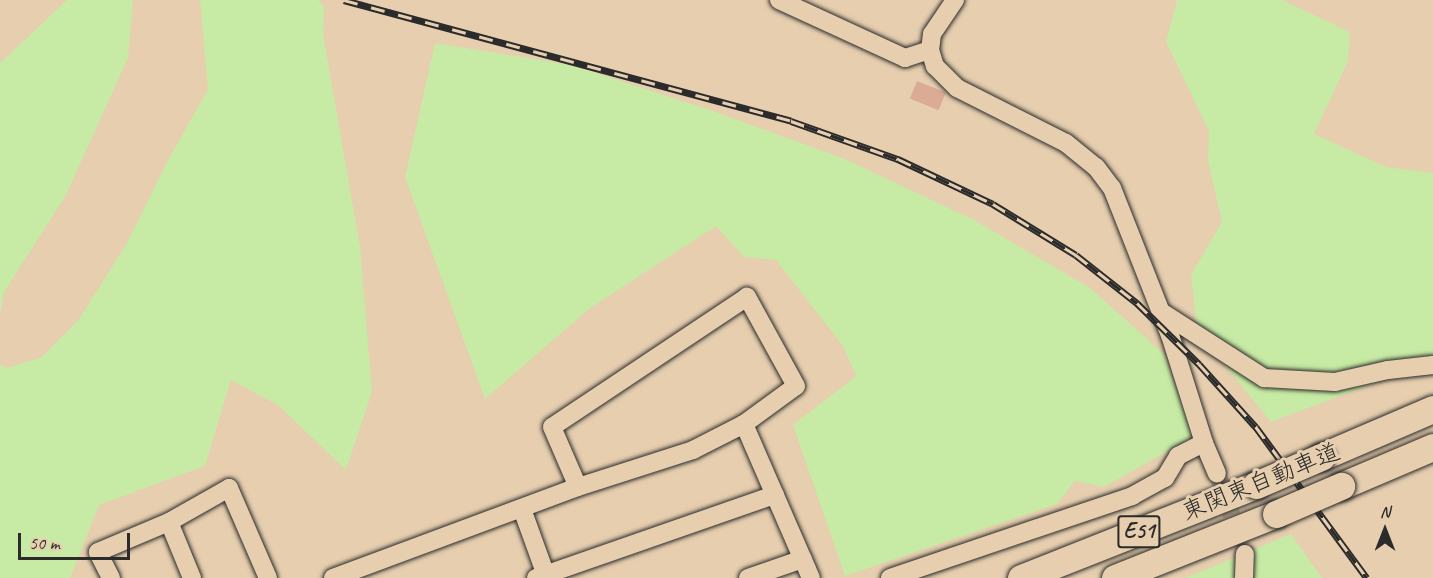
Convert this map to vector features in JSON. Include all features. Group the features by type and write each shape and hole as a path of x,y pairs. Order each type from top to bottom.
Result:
{"highway":[{"name":"東関東自動車道","path":"1021,578 1256,485 1433,410"},
{"name":"東関東自動車道","path":"1115,578 1276,514 1433,447"}],"street":[{"path":"779,0 905,58 930,50"},
{"path":"955,0 932,34 930,50 935,66 957,88 1066,143 1096,167 1112,188 1160,311 1204,443 1217,473"},
{"path":"333,578 578,487 693,450 744,424 796,386 747,297 552,427 578,487"},
{"path":"1160,311 1264,378 1335,382 1388,370 1433,365"},
{"path":"744,424 811,578"},
{"path":"890,578 1132,496 1165,478 1178,456 1204,443"},
{"path":"111,578 98,552 169,522 229,488 268,578"},
{"path":"522,509 543,577 775,495"},
{"path":"169,522 192,578"},
{"path":"1244,578 1245,554"},
{"path":"748,578 802,559"}],"green space":[{"path":"67,0 133,0 128,58 65,197 4,292 0,315 0,63"},
{"path":"200,0 318,0 324,6 323,34 360,246 372,392 346,470 278,405 231,380 205,466 99,505 70,578 0,578 0,364 6,368 42,357 79,319 126,245 166,164 208,89"},
{"path":"1177,0 1282,0 1350,32 1348,61 1314,134 1386,167 1433,173 1433,361 1271,422 1197,331 1191,275 1222,222 1208,161 1209,131 1166,42"},
{"path":"435,43 571,65 710,110 845,159 974,220 1090,288 1164,354 1196,435 1104,487 1075,481 1057,504 845,576 793,425 856,376 843,346 776,260 744,257 716,226 589,309 485,399 405,177"},
{"path":"1291,534 1322,578 1185,578"}],"building":[{"path":"917,81 946,93 939,110 910,99"}],"tunnel":[{"path":"1217,473 1245,554"}],"railway":[{"path":"344,0 791,121 898,159 993,204 1076,255 1137,303 1199,364 1256,427 1367,578"}]}
